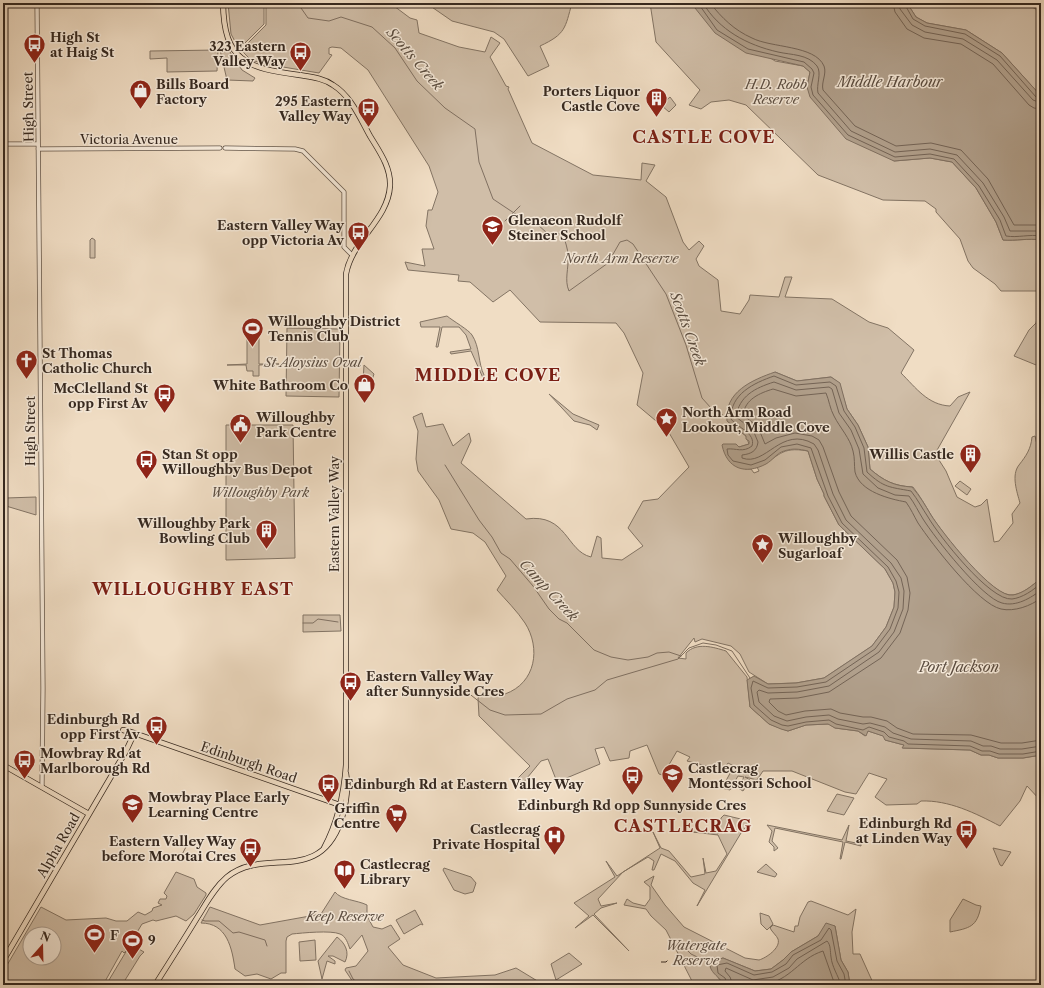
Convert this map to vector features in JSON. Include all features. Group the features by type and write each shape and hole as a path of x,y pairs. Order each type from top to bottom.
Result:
{"main road":[{"name":"Eastern Valley Way","path":"155,985 212,894 226,877 248,866 305,859 324,848 343,806 346,769 346,270 352,256 381,212 388,198 390,179 384,161 348,98 334,85 318,78 262,70 250,65 240,58 233,49 227,36 224,24 223,3"},
{"path":"128,733 131,736 138,737"},
{"name":"Edinburgh Road","path":"138,737 343,806"},
{"name":"Alpha Road","path":"3,961 89,814 138,737"},
{"path":"3,765 89,814"}],"street":[{"name":"High Street","path":"37,3 43,688 42,787"},
{"path":"3,144 38,144"},
{"name":"Victoria Avenue","path":"38,150 220,148 223,146 225,148 295,149 302,151 344,192 344,247 352,256"}],"green space":[{"path":"228,3 264,3 264,24 239,49 231,34"},
{"name":"North Arm Reserve","path":"266,3 390,3 410,18 417,20 419,33 459,47 485,52 491,37 500,43 490,57 506,86 509,87 508,89 532,143 593,175 641,180 642,163 655,165 646,181 666,197 683,242 689,250 699,241 704,246 696,259 699,266 718,280 721,311 740,314 749,300 750,295 779,297 785,277 792,277 785,297 832,299 869,322 888,328 914,350 901,373 923,395 935,403 950,406 958,397 970,392 936,452 957,497 975,507 981,505 987,499 994,542 999,541 1013,523 1012,514 1020,503 1015,484 1015,474 1029,449 1032,437 1035,436 1038,449 1041,451 1041,578 1023,592 1010,595 1001,592 991,585 967,561 937,524 913,487 890,482 880,477 870,469 868,447 858,425 847,409 839,383 831,377 797,381 775,372 727,421 746,436 749,444 739,447 729,445 745,469 751,469 754,473 759,471 757,467 785,451 808,451 824,496 839,525 885,569 893,583 895,592 894,607 886,627 872,646 824,678 796,683 768,684 749,672 740,654 731,646 702,639 695,642 694,638 678,658 686,659 686,653 695,647 700,646 726,651 747,677 750,707 769,724 788,731 806,725 829,724 835,728 858,731 865,736 868,731 884,736 885,740 904,745 903,748 970,750 981,755 989,755 998,758 1023,758 1041,755 1041,801 1027,786 1020,801 1000,826 962,808 942,803 921,801 917,804 886,805 875,797 887,779 869,773 856,794 845,792 792,771 763,771 757,780 745,777 750,780 743,791 738,788 744,777 738,776 730,790 722,788 734,766 728,763 723,770 687,761 690,757 677,751 663,775 659,774 647,745 630,751 629,758 610,761 604,747 595,749 600,764 557,782 548,759 541,761 523,783 517,779 530,766 479,716 478,698 481,694 503,695 515,689 523,682 533,664 533,643 525,623 497,590 506,576 485,542 473,533 451,529 439,500 418,471 416,459 418,431 413,417 422,413 426,427 443,424 453,446 469,433 471,441 461,463 526,519 540,519 550,522 558,527 576,548 591,557 597,536 601,538 602,558 622,560 643,546 628,528 643,501 658,499 689,467 668,431 637,405 643,373 624,333 616,323 540,322 510,290 493,302 470,282 458,281 459,275 408,270 405,262 425,266 422,249 434,249 426,226 428,210 432,210 438,192 429,166 368,70 341,48 329,48 329,54 332,55 319,73 265,64 251,60 241,50 266,25"},
{"path":"426,3 572,3 568,19 560,34 549,42 540,46 549,66 528,76 504,39 494,32 452,21"},
{"name":"H.D. Robb Reserve","path":"650,3 694,3 695,8 775,61 803,66 810,72 807,87 894,161 930,158 952,162 976,188 996,222 1003,240 1041,240 1041,291 1001,291 995,284 973,268 968,261 960,239 936,212 936,209 925,201 883,200 818,175 746,105 729,100 711,102 701,109 689,105 700,90 656,42"},
{"path":"907,3 1025,3 1041,12 1041,96 1002,53 966,30 927,23 916,17"},
{"path":"228,49 242,70 255,78 253,81 227,80 220,50"},
{"path":"218,50 217,71 167,72 167,58 150,59 150,51"},
{"path":"670,97 676,105 669,112 661,105"},
{"path":"92,238 95,240 95,258 90,258 90,240"},
{"path":"1041,301 1041,367 1014,356 1029,330 1036,323"},
{"path":"447,316 468,331 475,340 484,375 483,378 471,351 451,354 450,352 471,349 466,335 459,327 442,327 438,347 436,347 440,327 421,327 420,322"},
{"name":"Willoughby District Tennis Club","path":"250,327 259,327 259,364 279,364 259,365 259,376 253,376 253,371 247,371 246,365 227,365 247,364 247,332 250,332"},
{"name":"St Aloysius Oval","path":"287,328 340,329 339,397 286,396"},
{"path":"364,365 374,374 372,380 363,381"},
{"path":"549,394 573,414 599,425 597,430 590,425 574,421"},
{"name":"Willoughby Park","path":"226,425 293,425 295,558 226,560"},
{"path":"960,481 971,489 967,495 955,486"},
{"path":"36,497 36,515 6,506 6,498"},
{"path":"303,615 340,615 341,631 303,632"},
{"path":"837,794 854,798 844,815 827,811"},
{"path":"724,815 750,822 741,833 697,906 705,890 693,883 675,861 661,854 654,870 652,870 654,861 648,857 625,871 660,848 653,832 661,848 669,851 691,877 705,874 703,858 706,873 716,871 727,854 718,835 693,832 718,834 721,818"},
{"path":"767,825 842,840 849,825 846,841 861,844 861,846 845,842 840,859 843,842 775,828 772,841 778,848 774,851 774,847 769,842 772,831"},
{"path":"993,848 1011,852 1002,866 1000,865"},
{"path":"606,861 617,876 623,872 598,899 601,906 617,903 601,908 594,914 629,951 593,915 575,928 589,916 574,903 615,877"},
{"path":"766,864 777,874 775,877 757,872"},
{"path":"444,868 471,877 476,883 473,892 465,894 454,890 443,870"},
{"path":"176,872 194,879 197,887 206,893 194,914 186,921 176,916 156,921 153,920 142,924 130,944 144,952 122,985 106,985 127,950 124,953 122,951 103,985 3,985 3,972 22,940 22,966 62,966 62,926 30,926 41,907 66,920 106,918 116,921 127,921 138,912 145,915 152,911 153,908 162,905 158,903 160,899 166,899 167,896 164,893"},
{"name":"Watergate Reserve","path":"654,876 651,885 665,905 684,927 745,958 759,960 772,952 777,946 778,939 770,928 773,925 794,932 795,926 798,926 800,917 808,902 811,901 848,915 856,909 852,932 853,954 860,954 874,985 850,985 848,972 841,960 835,926 823,930 818,936 791,952 771,969 755,971 723,958 714,961 710,967 724,985 694,985 666,930 651,916 646,909 624,905 627,899 633,903 645,906 650,899 650,887 644,882"},
{"name":"Keep Reserve","path":"335,892 341,897 367,905 367,916 373,927 382,929 391,925 400,939 388,947 403,965 436,978 495,975 516,968 544,985 355,985 345,970 346,968 356,966 368,951 362,935 350,949 344,936 330,932 292,934 287,937 286,973 281,973 271,979 257,974 245,976 235,969 227,938 217,927 210,924 201,923 210,907 260,925 321,914"},
{"path":"963,899 981,906 979,913 975,922 968,928 950,932 950,920"},
{"path":"415,910 423,925 421,924 404,934 396,920"},
{"path":"760,913 769,916 773,924 767,930 761,924"},
{"path":"337,937 347,951 345,962 333,956 328,956 335,961 335,964 327,961 322,979 318,961"},
{"path":"315,940 316,960 300,961 299,942"},
{"path":"569,953 582,964 556,980 551,964"}],"water":[{"name":"Middle Harbour","path":"694,3 907,3 916,17 927,23 966,30 1002,53 1041,96 1041,240 1003,240 996,222 976,188 952,162 930,158 894,161 846,139 810,97 807,87 810,72 803,66 746,53 715,33 695,8"},
{"name":"Port Jackson","path":"775,372 797,381 831,377 840,383 847,409 858,425 868,447 870,469 880,477 890,482 912,487 956,548 981,576 1004,593 1013,595 1025,591 1041,578 1041,755 1023,758 998,758 989,755 981,755 970,750 902,748 904,745 885,740 883,736 868,731 866,736 858,731 835,728 828,724 806,725 788,731 769,724 750,707 747,680 754,676 768,684 796,683 824,678 872,646 886,627 894,607 895,592 893,583 885,569 839,525 824,496 808,451 790,449 779,453 766,464 751,469 738,468 728,460 724,453 723,444 736,444 739,447 749,444 746,436 727,421 727,411 730,402 741,389 749,383"},
{"path":"826,923 835,926 841,960 848,972 850,985 724,985 711,969 711,962 723,958 755,971 771,969 791,952 818,936"}],"waterway":[{"name":"Scotts Creek","path":"300,3 301,8 308,18 329,21 341,17 372,27 395,48 417,81 445,108 475,129 479,162 493,199 517,215 537,224 547,233 563,234 568,253 567,283 569,291 608,263 620,242 627,240 633,244 666,294 686,345 702,398 711,408 726,417"},
{"name":"Scotts Creek","path":"505,221 520,206"},
{"name":"Camp Creek","path":"445,465 501,553 510,559 533,586 549,609 559,619 567,623 594,650 611,657 628,660 648,657 657,653 669,652 681,656"},
{"path":"303,623 313,623 318,619 338,622"},
{"path":"467,692 490,710 505,715 541,714 567,699 595,690 607,680 678,659 689,648 703,643 716,645 732,651 750,678"},
{"path":"179,860 186,847"},
{"path":"202,920 219,921 233,933 239,932 265,940 267,946"},
{"path":"683,946 691,954 710,963"},
{"path":"349,971 353,979 361,985"}],"railway":[{"path":"661,962 666,962 672,956"}],"place":[{"name":"High St at Haig St","path":"34,64"},
{"name":"323 Eastern Valley Way","path":"301,72"},
{"name":"Bills Board Factory","path":"140,110"},
{"name":"Porters Liquor Castle Cove","path":"656,118"},
{"name":"295 Eastern Valley Way","path":"368,128"},
{"name":"Glenaeon Rudolf Steiner School","path":"493,246"},
{"name":"Eastern Valley Way opp Victoria Av","path":"359,252"},
{"name":"Willoughby District Tennis Club","path":"253,348"},
{"name":"St Thomas Catholic Church","path":"27,380"},
{"name":"White Bathroom Co","path":"364,404"},
{"name":"McClelland St opp First Av","path":"164,414"},
{"name":"North Arm Road Lookout, Middle Cove","path":"667,438"},
{"name":"Willoughby Park Centre","path":"240,444"},
{"name":"Willis Castle","path":"970,474"},
{"name":"Stan St opp Willoughby Bus Depot","path":"146,480"},
{"name":"Willoughby Park Bowling Club","path":"266,550"},
{"name":"Willoughby Sugarloaf","path":"763,564"},
{"name":"Eastern Valley Way after Sunnyside Cres","path":"350,702"},
{"name":"Edinburgh Rd opp First Av","path":"156,746"},
{"name":"Mowbray Rd at Marlborough Rd","path":"24,780"},
{"name":"Castlecrag Montessori School","path":"673,794"},
{"name":"Edinburgh Rd opp Sunnyside Cres","path":"632,796"},
{"name":"Edinburgh Rd at Eastern Valley Way","path":"328,804"},
{"name":"Mowbray Place Early Learning Centre","path":"133,824"},
{"name":"Griffin Centre","path":"396,834"},
{"name":"Edinburgh Rd at Linden Way","path":"967,850"},
{"name":"Castlecrag Private Hospital","path":"555,856"},
{"name":"Eastern Valley Way before Morotai Cres","path":"251,868"},
{"name":"Castlecrag Library","path":"345,890"},
{"name":"F","path":"94,954"},
{"name":"9","path":"133,960"}],"district":[{"name":"CASTLE COVE","path":"704,137"},
{"name":"MIDDLE COVE","path":"488,375"},
{"name":"WILLOUGHBY EAST","path":"193,589"},
{"name":"CASTLECRAG","path":"683,826"}]}
